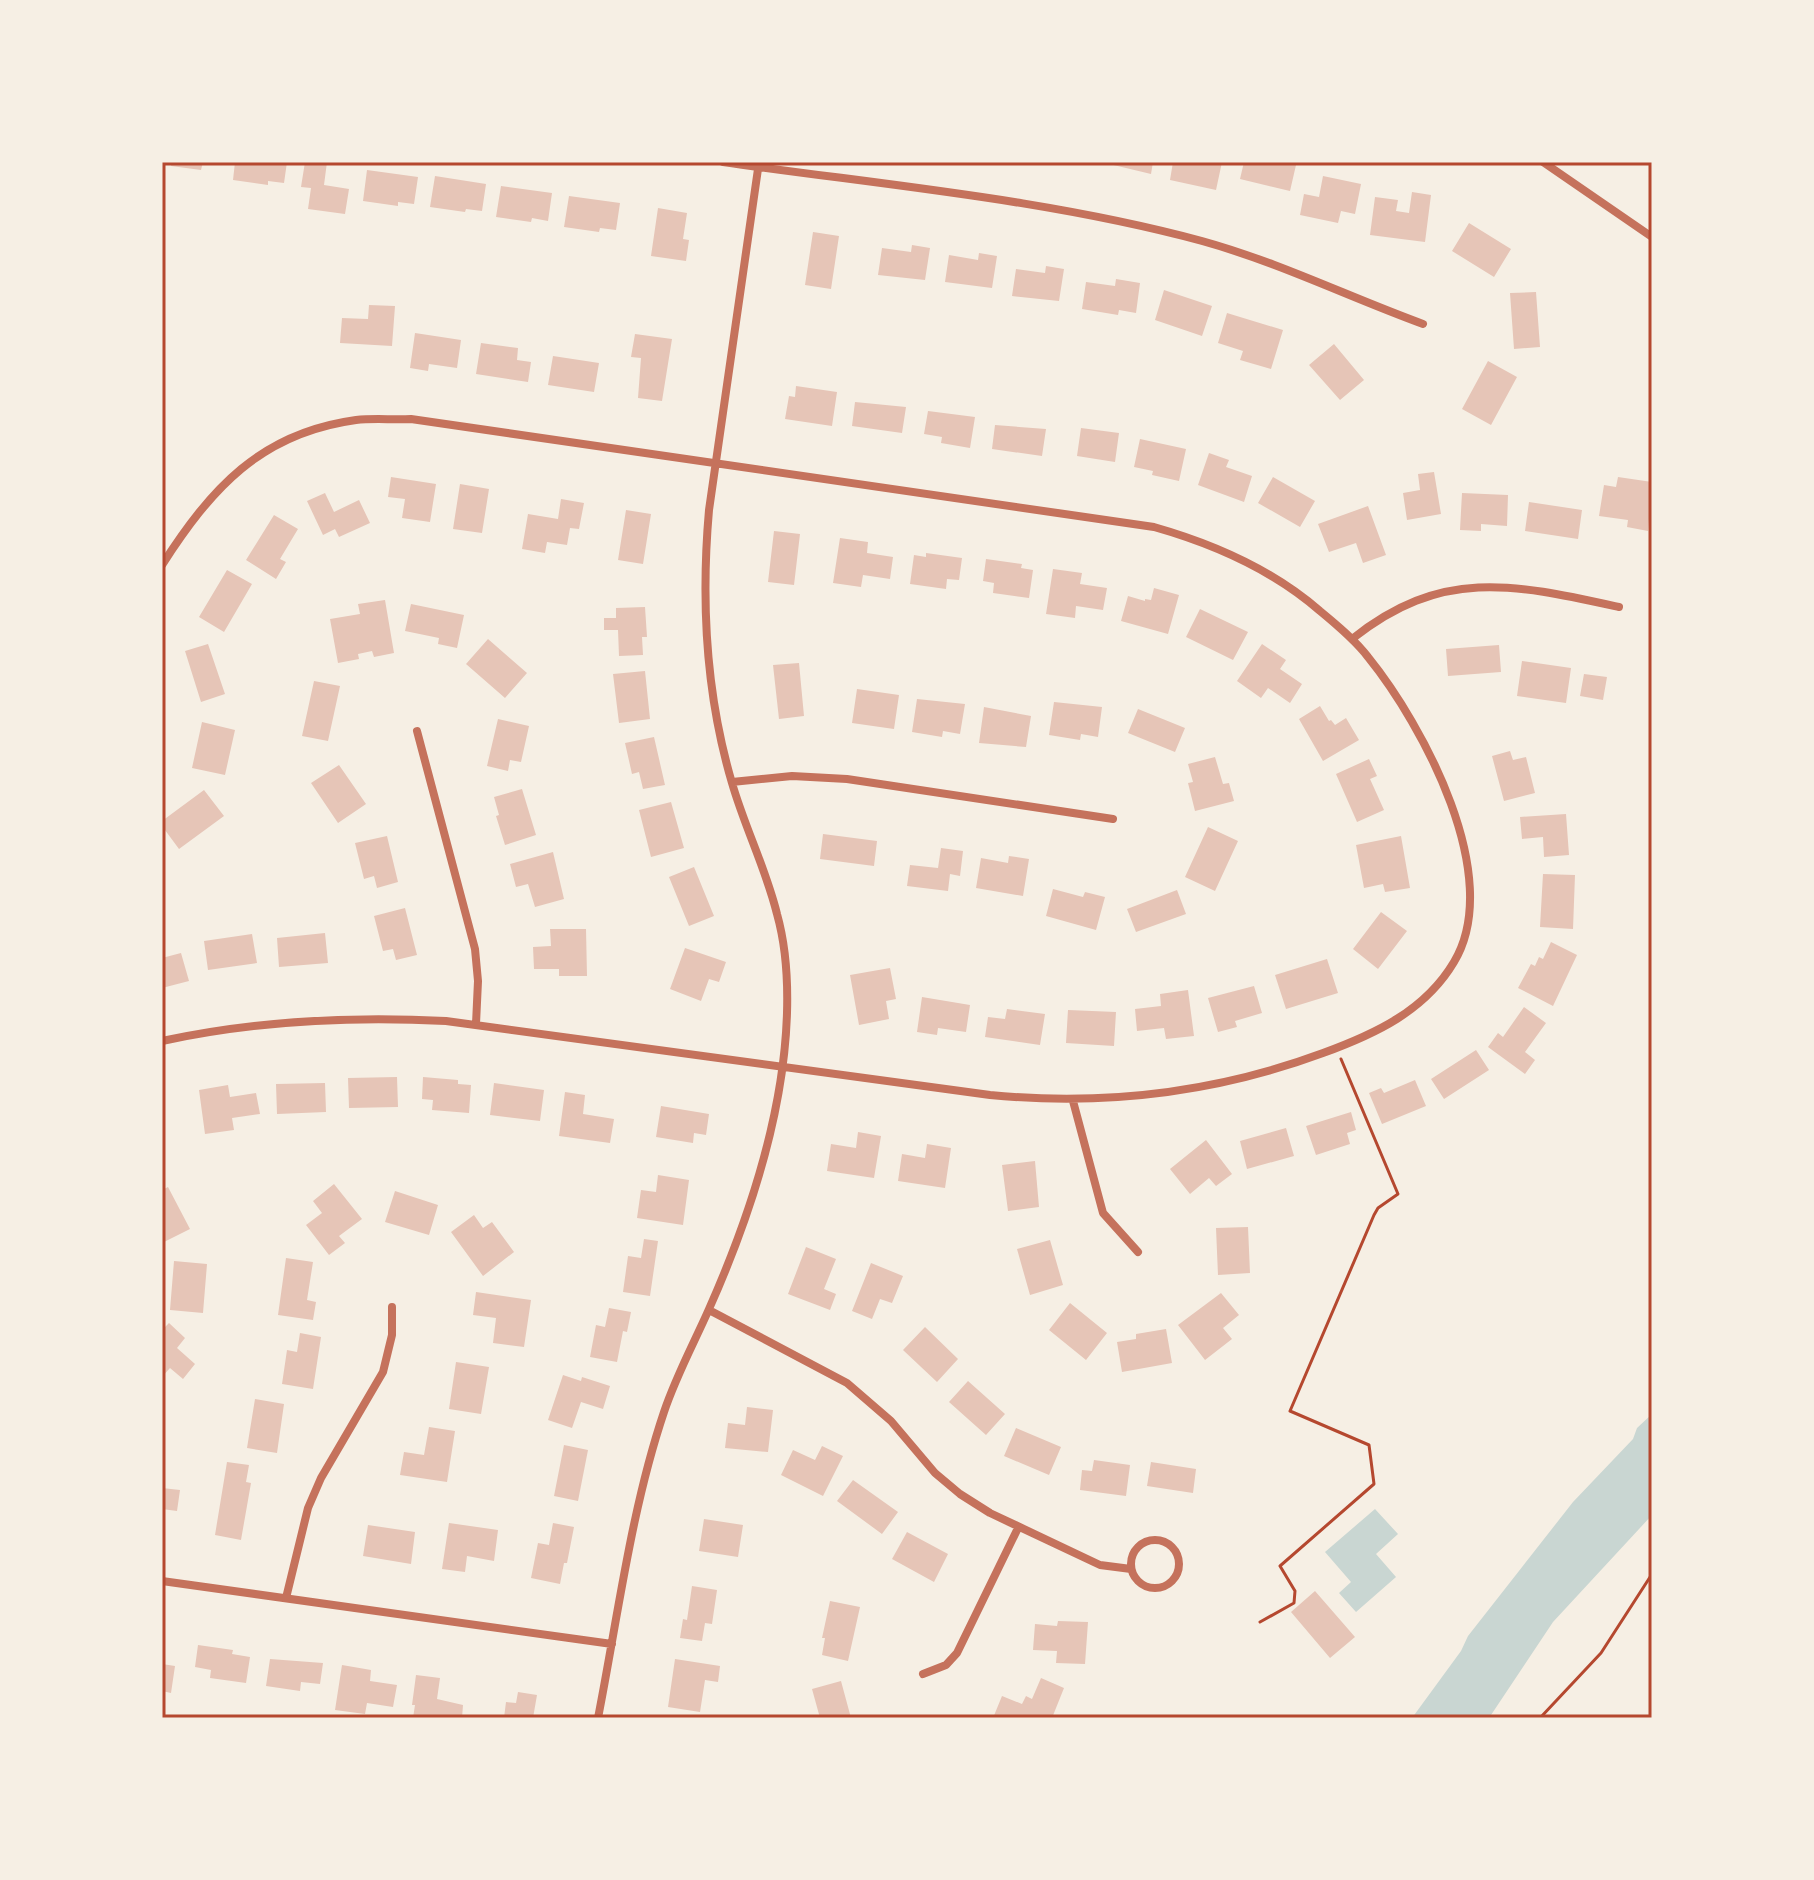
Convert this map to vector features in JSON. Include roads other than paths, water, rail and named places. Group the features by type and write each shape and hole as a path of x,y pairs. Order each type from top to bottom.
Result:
{"street":[{"path":"723,162 1086,213 1151,228 1260,259 1423,324"},
{"path":"1543,162 1652,237"},
{"path":"598,1718 637,1513 653,1448 683,1362 737,1243 758,1179 774,1111 787,1015 787,967 782,934 770,889 732,782 714,704 705,608 706,547 716,463 759,165"},
{"path":"162,565 209,498 250,461 288,439 318,428 357,420 411,419 1154,527 1217,548 1276,579 1318,609 1368,656 1417,730 1450,805 1469,868 1471,913 1462,947 1444,978 1409,1013 1336,1048 1263,1074 1201,1089 1139,1097 1073,1101 990,1095 476,1024 412,1019 312,1021 217,1030 162,1041"},
{"path":"1352,639 1408,603 1455,588 1491,586 1534,590 1619,607"},
{"path":"417,731 475,949 478,981 476,1024"},
{"path":"732,782 792,776 847,779 1113,819"},
{"path":"1073,1101 1103,1213 1138,1252"},
{"path":"286,1598 308,1508 321,1478 383,1372 388,1357 392,1307"},
{"path":"709,1310 847,1383 891,1421 916,1453 960,1494 1018,1528 1100,1565 1131,1569 1140,1583 1155,1589 1176,1578 1179,1562 1173,1548 1167,1543 1152,1540 1138,1547 1131,1561 1131,1569"},
{"path":"923,1674 946,1665 957,1653 1018,1528"},
{"path":"162,1581 612,1644"}]}
